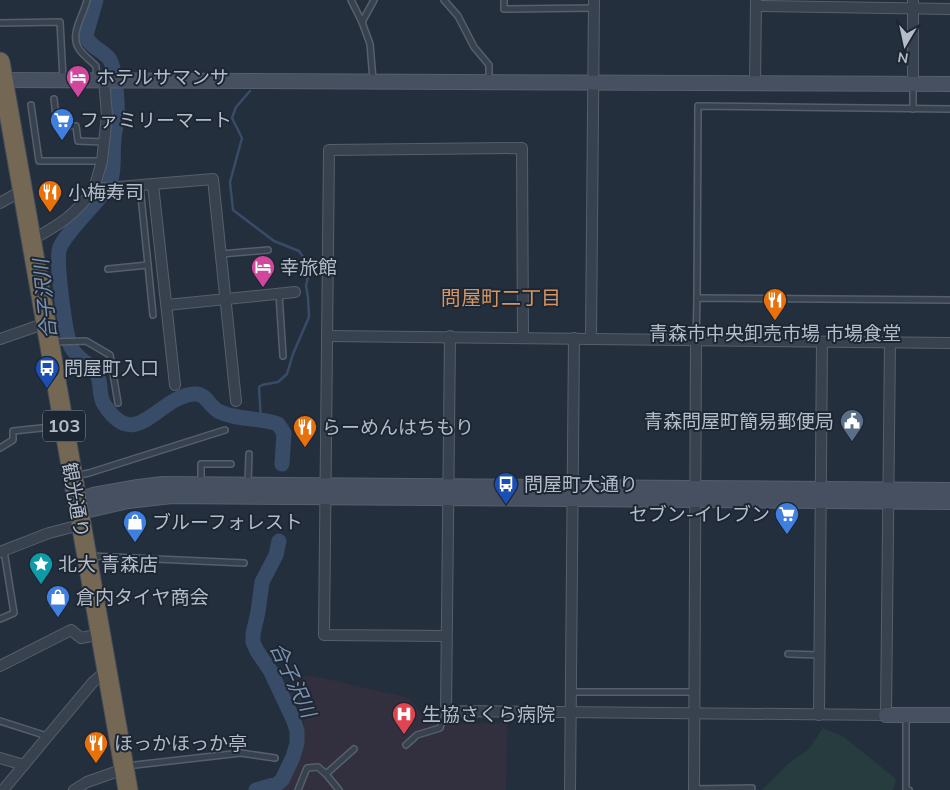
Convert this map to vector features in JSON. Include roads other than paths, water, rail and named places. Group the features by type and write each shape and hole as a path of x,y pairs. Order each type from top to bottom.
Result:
{"highway":[{"name":"観光通り","path":"1,74 46,323 57,341 64,426 128,790"}],"street":[{"path":"755,84 756,3 913,4 950,9"},
{"path":"591,339 594,4"},
{"path":"913,4 913,85"},
{"path":"1,74 63,80 950,84"},
{"path":"32,240 64,222 98,190 107,114 107,80"},
{"path":"446,636 324,635 329,150 522,148 523,337"},
{"path":"98,190 213,178 236,401"},
{"path":"153,185 175,386"},
{"path":"0,203 23,190"},
{"path":"167,305 295,292"},
{"path":"0,339 46,323"},
{"path":"327,336 950,342"},
{"path":"450,336 446,711 950,715"},
{"path":"570,790 574,338"},
{"path":"694,790 696,340"},
{"path":"819,715 822,342"},
{"path":"886,715 890,342"},
{"path":"325,491 248,484 163,484 138,486 87,497 77,506 89,510 128,501 172,496 325,491 887,496 950,502"},
{"path":"887,496 950,490"},
{"path":"2,551 49,533 80,524"},
{"path":"0,666 71,630 81,638 100,634"},
{"path":"3,790 93,682 107,670"},
{"path":"0,758 24,765"},
{"path":"74,790 87,782 124,768"}],"lane":[{"path":"88,0 78,23 75,38 79,49 107,80"},
{"path":"351,0 370,44 373,80"},
{"path":"362,22 374,0"},
{"path":"444,0 458,16 474,47 489,65 489,82"},
{"path":"504,0 504,9 594,4"},
{"path":"0,23 60,22 63,80"},
{"path":"913,85 913,109"},
{"path":"54,98 57,125 76,126 78,141 104,142"},
{"path":"31,105 38,161 102,161"},
{"path":"696,340 698,106 950,109"},
{"path":"140,186 153,315"},
{"path":"221,254 268,250"},
{"path":"108,270 148,266"},
{"path":"279,294 283,356"},
{"path":"697,298 950,300"},
{"path":"57,341 86,341 110,355 118,403"},
{"path":"0,448 13,440 13,431 64,426"},
{"path":"72,476 89,473 226,430"},
{"path":"248,484 249,454"},
{"path":"201,484 201,464 231,464"},
{"path":"0,619 14,614 2,551"},
{"path":"86,556 244,563"},
{"path":"788,654 820,655"},
{"path":"570,692 695,692"},
{"path":"406,745 417,735 440,728 446,711"},
{"path":"906,715 906,789 909,790"},
{"path":"0,720 48,737"},
{"path":"326,774 354,749"},
{"path":"124,768 241,754 275,758"},
{"path":"298,790 306,768 318,767 339,790"},
{"path":"694,790 752,788"}],"waterway":[{"name":"合子沢川","path":"96,0 86,35 90,43 107,57 112,65 116,89 117,121 114,138 113,171 110,183 102,196 69,233 60,247 61,296 71,347 97,374 104,404 116,418 126,424 137,424 181,397 198,394 215,409 225,414 278,424 284,433 282,464"},
{"path":"250,91 236,107 232,118 242,138 230,182 233,210 274,241 299,251 310,267 306,286 309,317 293,354 287,374 278,382 259,387 261,421"},
{"name":"合子沢川","path":"256,790 277,784 282,780 293,757 297,743 297,731 294,721 270,670 253,642 262,582 276,555 279,541"}],"place":[{"name":"ホテルサマンサ","path":"78,98"},
{"name":"ファミリーマート","path":"62,141"},
{"name":"小梅寿司","path":"50,213"},
{"name":"幸旅館","path":"263,288"},
{"name":"青森市中央卸売市場 市場食堂","path":"775,321"},
{"name":"問屋町入口","path":"47,389"},
{"name":"青森問屋町簡易郵便局","path":"852,442"},
{"name":"らーめんはちもり","path":"305,448"},
{"name":"問屋町大通り","path":"506,505"},
{"name":"セブン-イレブン","path":"787,535"},
{"name":"ブルーフォレスト","path":"135,543"},
{"name":"北大 青森店","path":"41,585"},
{"name":"倉内タイヤ商会","path":"58,618"},
{"name":"生協さくら病院","path":"404,735"},
{"name":"ほっかほっか亭","path":"96,764"}],"district":[{"name":"問屋町二丁目","path":"501,298"}]}
